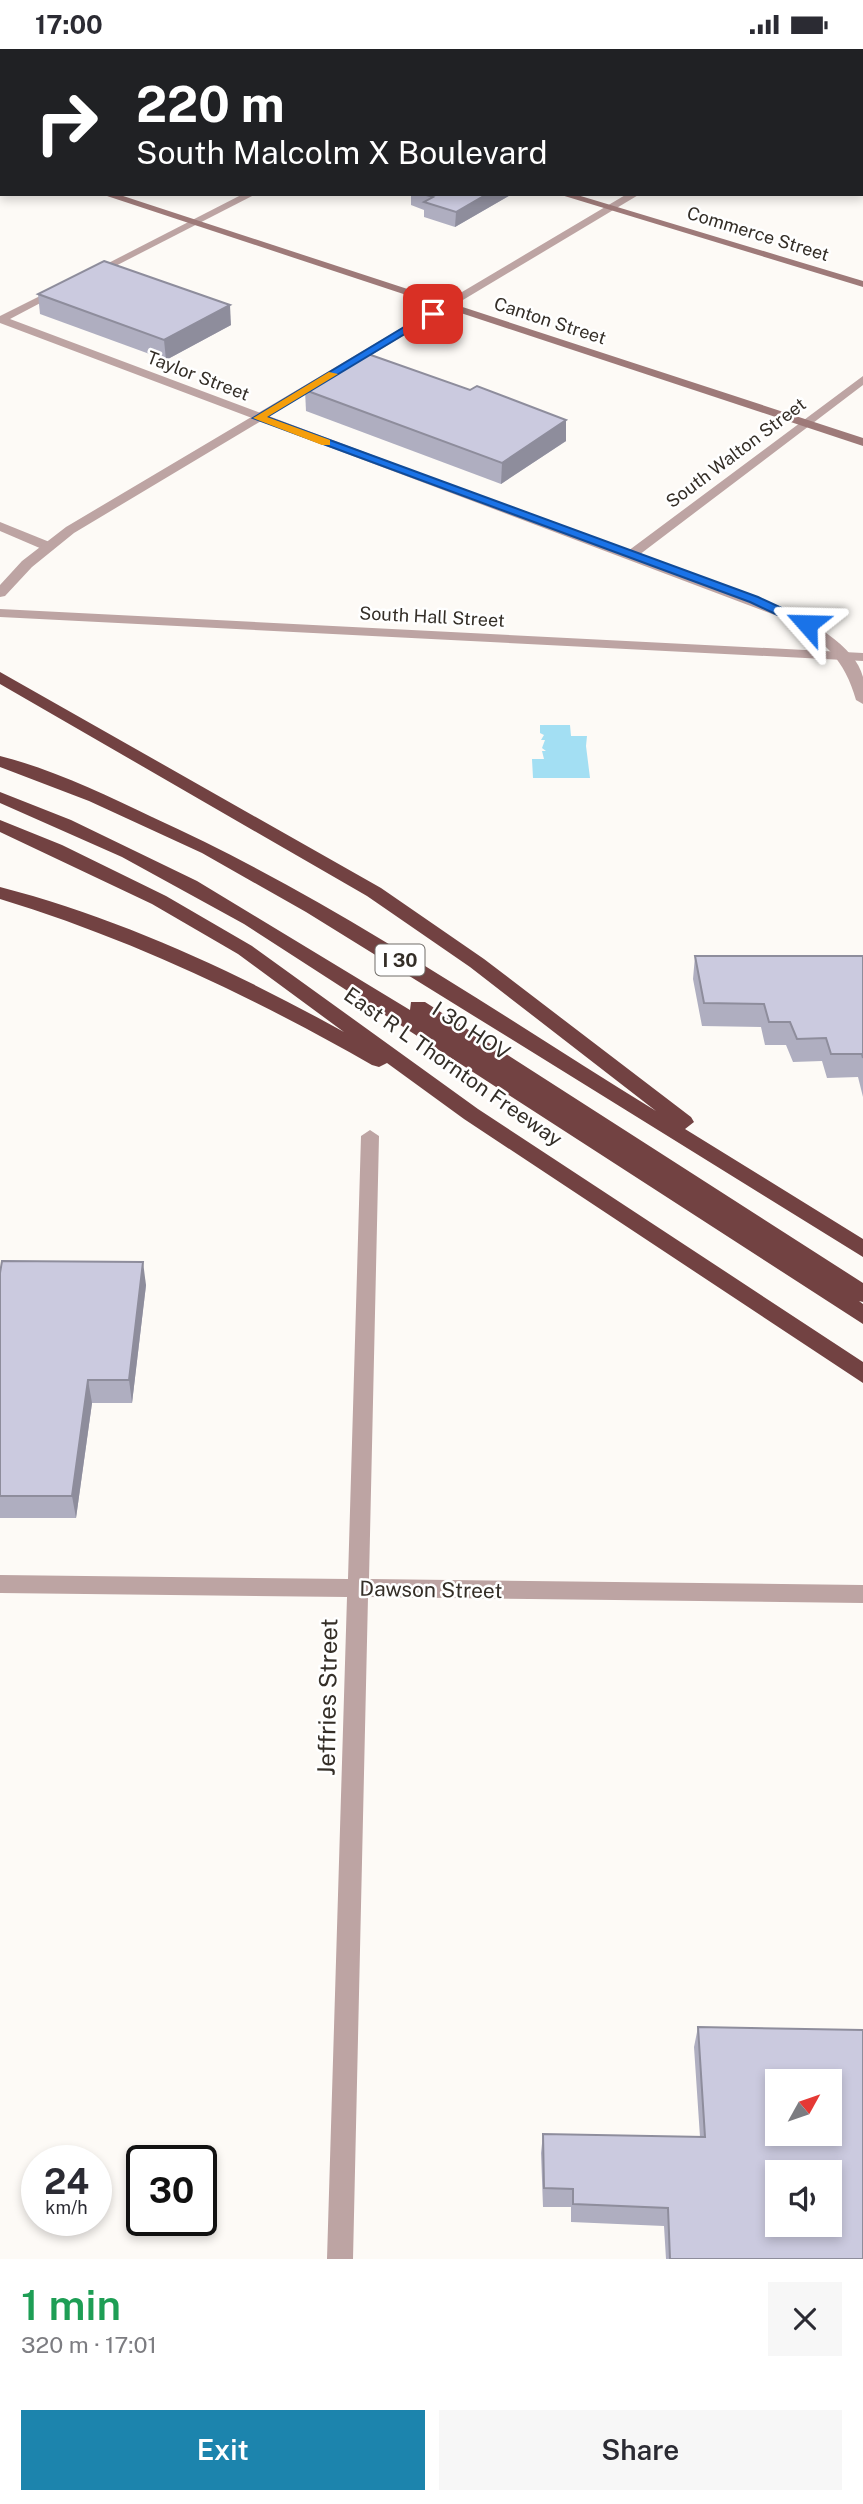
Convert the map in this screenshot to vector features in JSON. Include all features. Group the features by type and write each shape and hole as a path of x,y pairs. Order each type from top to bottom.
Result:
{"highway":[{"path":"0,677 363,886 438,935 780,1196"},
{"name":"I 30","path":"0,761 95,797 231,862 444,986 863,1249"},
{"name":"I 30 HOV","path":"0,784 118,834 269,913 863,1294"},
{"name":"I 30 HOV","path":"0,797 85,831 242,913 340,973 863,1315"},
{"name":"East R L Thornton Freeway","path":"0,825 57,849 159,900 245,950 471,1114 863,1374"},
{"path":"0,893 109,929 212,971 335,1035 471,1114"}],"main road":[{"name":"Canton Street","path":"113,196 863,442"},
{"name":"Commerce Street","path":"570,196 863,284"}],"street":[{"path":"86,277 247,196"},
{"path":"0,593 47,546 632,196"},
{"path":"0,319 74,283"},
{"name":"Taylor Street","path":"0,319 793,617 822,632 846,657 856,671 863,700"},
{"name":"South Walton Street","path":"630,555 863,379"},
{"path":"0,526 47,546"},
{"name":"South Hall Street","path":"0,614 863,657"},
{"name":"Jeffries Street","path":"340,2259 370,1136"},
{"name":"Dawson Street","path":"0,1584 863,1594"}],"water":[{"path":"540,725 570,725 571,736 587,736 590,778 533,778 532,759 544,759 542,751 546,751 542,748 545,740 541,740 544,735 540,733"}],"building":[{"path":"430,196 484,196 456,212 424,202 433,197"},
{"path":"104,261 230,305 164,340 38,294"},
{"path":"368,354 470,390 477,386 566,420 502,463 305,390"},
{"path":"695,956 863,956 863,1058 862,1054 831,1054 826,1038 797,1039 790,1022 769,1022 764,1004 704,1003"},
{"path":"2,1261 143,1262 129,1380 88,1380 72,1496 0,1496"},
{"path":"698,2027 863,2030 863,2259 670,2259 668,2208 573,2204 573,2189 544,2188 543,2134 705,2137"}],"slow traffic":[{"path":"326,443 259,418 333,374"}],"route":[{"path":"433,314 259,418 754,600 807,624"}]}
